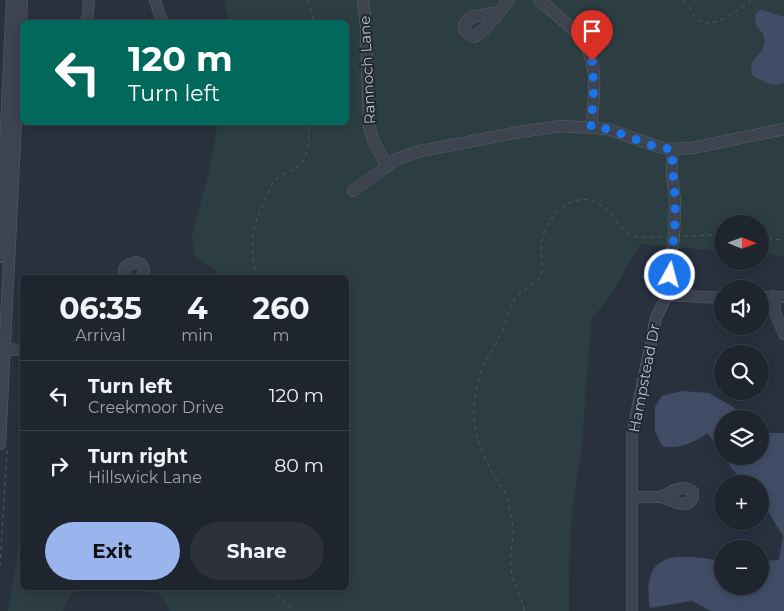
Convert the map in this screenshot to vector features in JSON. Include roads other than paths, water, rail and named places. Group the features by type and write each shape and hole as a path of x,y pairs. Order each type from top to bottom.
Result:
{"street":[{"path":"0,444 12,0"},
{"path":"0,257 10,95 22,0"},
{"path":"88,20 89,0"},
{"path":"155,0 161,20"},
{"name":"Rannoch Lane","path":"363,0 366,26 369,126 374,142 387,166"},
{"path":"499,12 509,0"},
{"path":"539,0 578,34 589,52 594,70 591,127"},
{"path":"353,191 397,159 416,152 562,126 608,129 659,148 672,149 692,148 784,129"},
{"name":"Hampstead Dr","path":"632,611 632,436 656,318 667,295 674,236 675,201 672,149"},
{"path":"125,275 124,270 126,266 136,262 141,264 144,269 143,275"},
{"path":"667,295 714,298"},
{"path":"778,297 776,315 784,334"},
{"path":"3,349 20,350"},
{"path":"632,497 661,497"}],"water":[{"path":"762,10 784,17 784,83 775,85 768,83 753,76 751,70 753,62 765,42 764,35 757,27 755,18 757,12"},
{"path":"682,391 709,393 714,396 714,400 721,400 736,410 714,410 714,442 708,433 680,446 662,446 655,431 655,407 662,396"},
{"path":"769,433 784,433 784,611 711,611 692,601 650,608 648,588 651,574 657,565 666,559 678,557 714,560 714,595 769,595 769,561 779,560 783,536 769,513 769,475 738,475 730,465 769,465"}]}
